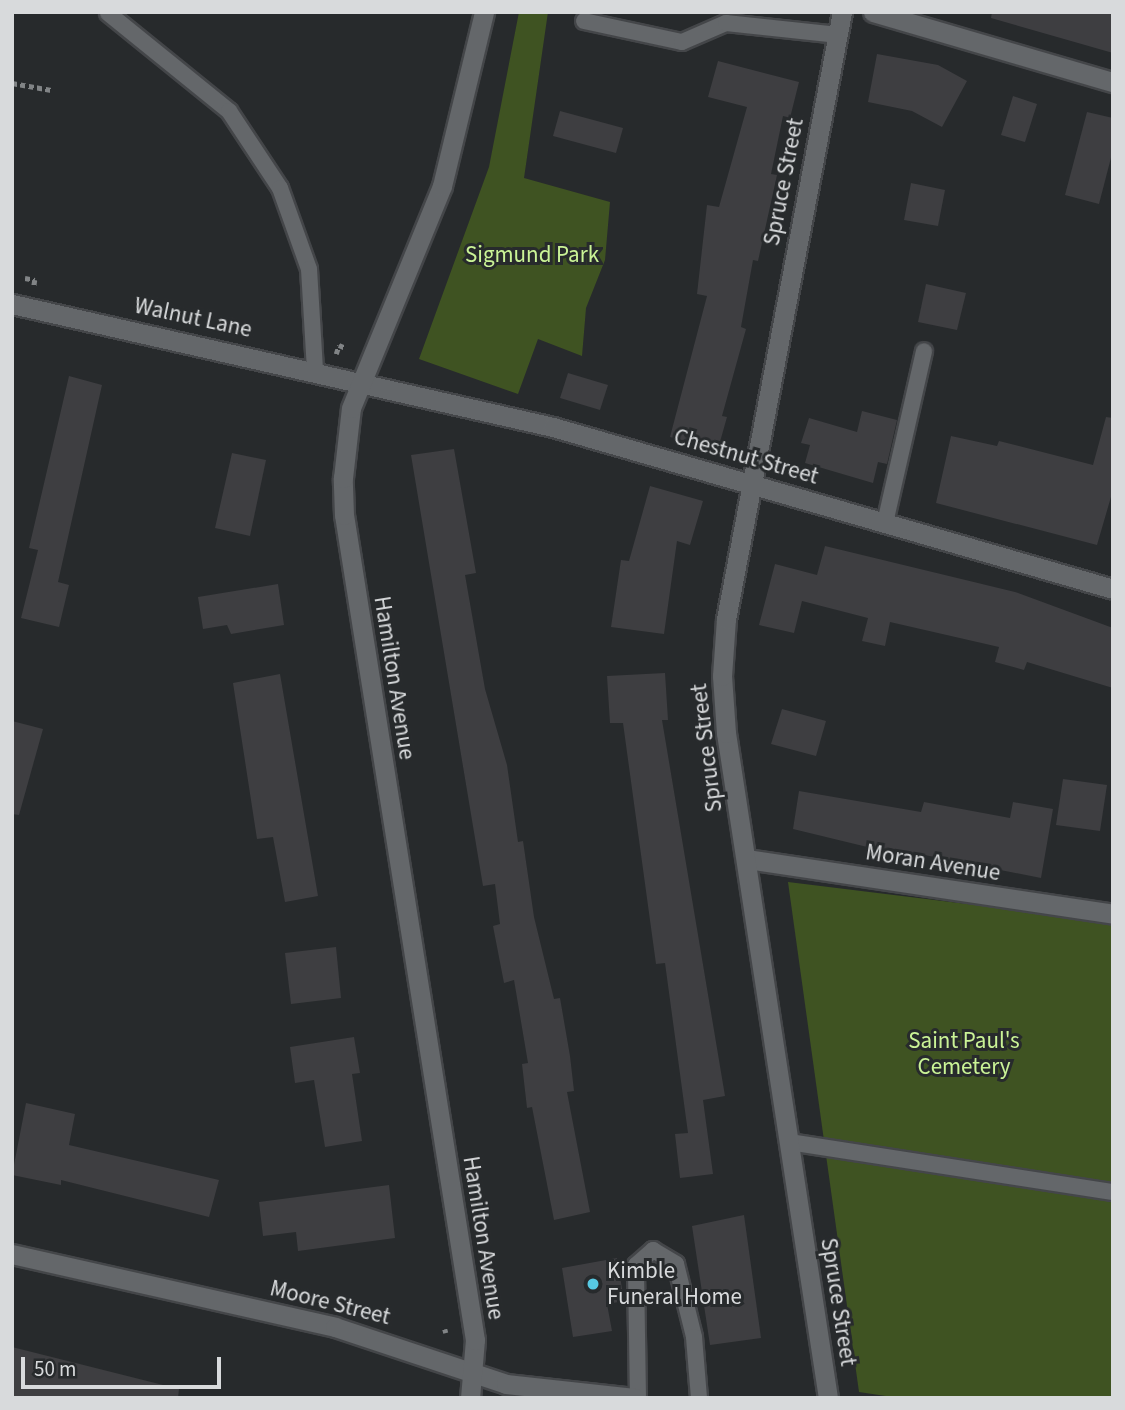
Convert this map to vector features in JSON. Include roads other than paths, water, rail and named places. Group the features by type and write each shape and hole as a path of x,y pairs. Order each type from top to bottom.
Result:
{"street":[{"name":"Hamilton Avenue","path":"470,1398 475,1340 344,515 345,439 363,381 442,186 484,12"},
{"name":"Spruce Street","path":"828,1398 722,676 726,619 842,12"},
{"path":"873,12 1113,82"},
{"name":"Walnut Lane","path":"12,304 363,381"},
{"name":"Chestnut Street","path":"363,381 751,484 1113,589"},
{"name":"Moran Avenue","path":"747,859 1113,914"},
{"name":"Moore Street","path":"12,1254 335,1327 472,1369 506,1384 636,1398"}],"lane":[{"path":"108,13 229,111 266,165 298,229 309,269 315,369"},
{"path":"584,21 682,41 726,23 838,35"},
{"path":"885,523 924,351"},
{"path":"789,1142 1113,1192"},
{"path":"636,1398 636,1265 653,1250 676,1264 694,1337 699,1398"}],"place":[{"name":"Kimble Funeral Home","path":"593,1284"}],"park label":[{"name":"Sigmund Park","path":"532,255"},
{"name":"Saint Paul's Cemetery","path":"964,1054"}]}
